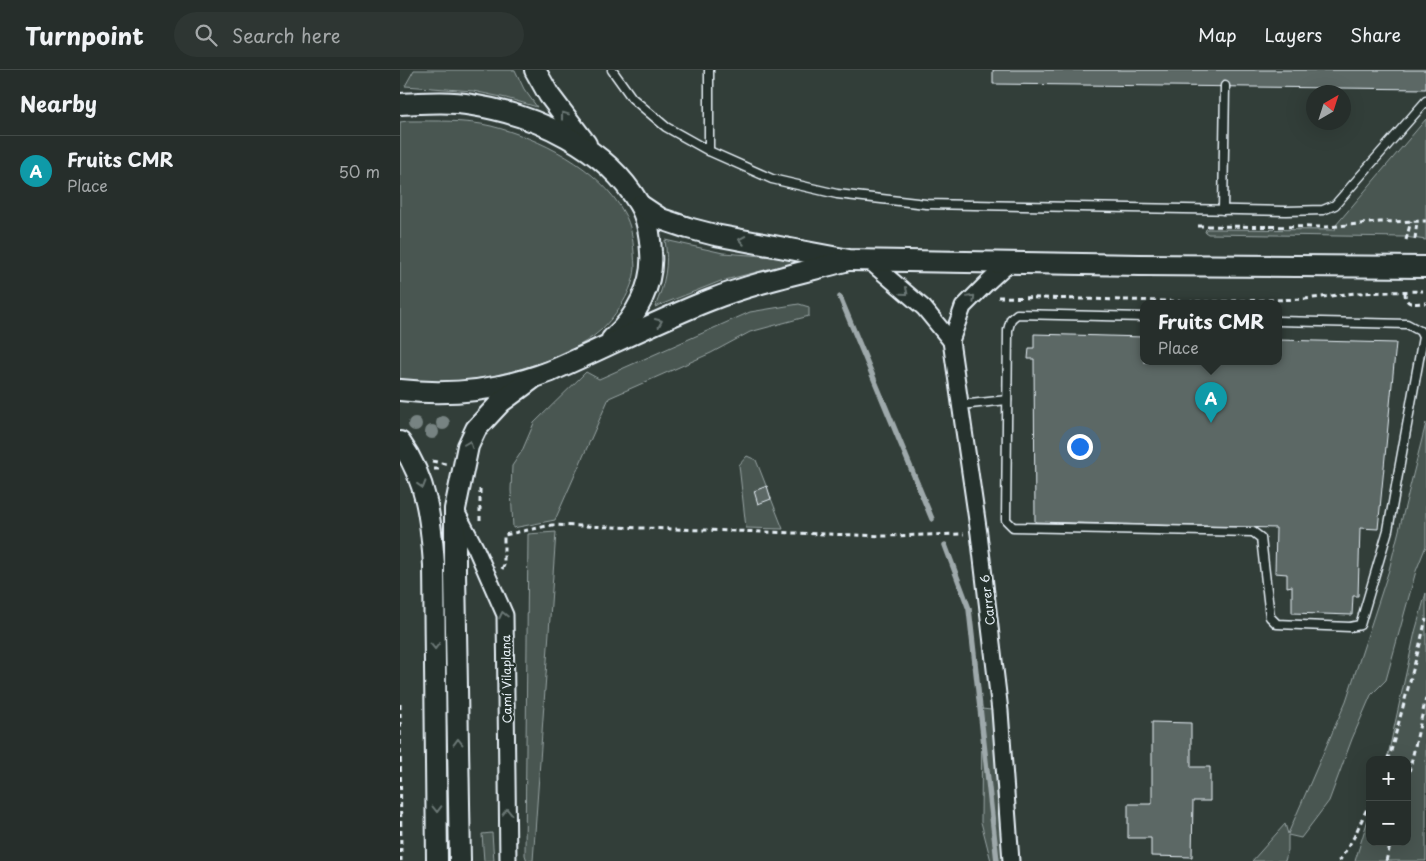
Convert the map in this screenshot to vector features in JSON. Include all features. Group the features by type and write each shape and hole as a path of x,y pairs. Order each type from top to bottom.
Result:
{"main road":[{"path":"535,70 548,95 594,154"},
{"path":"400,104 446,102 472,105 525,118 552,129 574,141 594,154 617,174 640,206 646,220 652,257 647,287 629,321 599,350"},
{"path":"640,206 661,218 715,235 859,260 1425,267"},
{"path":"400,390 423,393 455,393 489,389 532,378 710,300 747,287 859,260"},
{"path":"460,861 455,509 468,446 476,429 501,402 532,378"},
{"path":"400,442 419,475 427,501 431,528 434,565 437,861"}],"street":[{"path":"859,260 924,308 951,341"},
{"name":"Carrer 6","path":"1010,262 963,307 951,341 979,534 1000,711 1011,861"},
{"name":"Camí Vilaplana","path":"455,509 476,548 505,615 508,861"}],"lane":[{"path":"612,70 632,98 666,127 709,151 772,179 837,194 926,204 1223,210 1323,210 1336,205 1426,101"},
{"path":"709,70 709,151"},
{"path":"1223,210 1225,86"},
{"path":"1140,318 1017,314 1011,319 1008,330 1006,520 1013,527 1253,532 1261,538 1270,617 1277,624 1350,627 1360,625 1388,530 1423,337 1420,331 1407,324 1282,321"},
{"path":"961,405 1007,400"}],"path":[{"path":"1406,240 1412,221"},
{"path":"1415,239 1417,221"},
{"path":"1198,226 1327,227 1426,221"},
{"path":"1273,300 1306,299 1355,293 1423,291"},
{"path":"1405,292 1407,302 1426,303"},
{"path":"994,298 1000,296 1140,300"},
{"path":"494,588 504,565 504,535 552,525 886,536 979,534"},
{"path":"1388,756 1426,618"},
{"path":"1411,764 1426,698"},
{"path":"400,704 401,861"},
{"path":"1339,861 1354,838 1366,811"},
{"path":"1386,861 1391,846"}],"shaded area":[{"path":"414,70 515,70 524,89 537,107 473,91 405,86"},
{"path":"1426,119 1426,240 1405,237 1208,234 1205,232 1206,229 1335,230 1336,225"},
{"path":"400,122 472,123 510,131 529,138 567,157 600,182 613,197 628,222 633,243 635,268 628,294 613,317 601,330 567,352 546,361 501,374 457,381 433,382 400,379"},
{"path":"665,240 723,253 803,259 803,263 777,267 721,281 655,307 665,274 667,258"},
{"path":"799,304 809,307 809,316 750,332 711,353 609,398 555,520 513,528 512,466 522,451 534,423 586,372 599,379 750,312"},
{"path":"1426,423 1426,546 1416,571 1386,680 1371,695 1329,801 1301,838 1288,835 1288,850 1285,861 1252,861 1285,824 1288,834 1346,701 1389,570"},
{"path":"747,456 756,460 783,529 746,528 739,465"},
{"path":"556,532 533,861 527,861 525,855 528,534"},
{"path":"1426,593 1426,861 1355,861 1366,826 1366,846 1411,846 1411,756 1388,756 1415,632"},
{"path":"982,709 1000,711 1011,861 991,861 981,822"},
{"path":"492,833 494,861 484,861 482,834"}],"building":[{"path":"993,70 1426,70 1426,89 1351,88 1351,85 1306,85 1306,88 993,84"},
{"path":"1034,334 1140,337 1140,365 1282,365 1282,340 1396,343 1378,529 1360,528 1358,596 1353,596 1352,615 1292,613 1292,586 1287,587 1287,574 1275,573 1276,528 1035,522 1034,359 1028,359 1029,348 1034,348"},
{"path":"767,486 771,499 758,504 754,491"},
{"path":"1152,722 1191,723 1191,767 1210,767 1210,801 1193,801 1192,857 1151,856 1151,838 1128,838 1128,804 1152,804"}],"waterway":[{"path":"840,297 932,519"},
{"path":"945,545 969,609 997,861"}],"place":[{"name":"Fruits CMR","path":"1211,423"}]}
